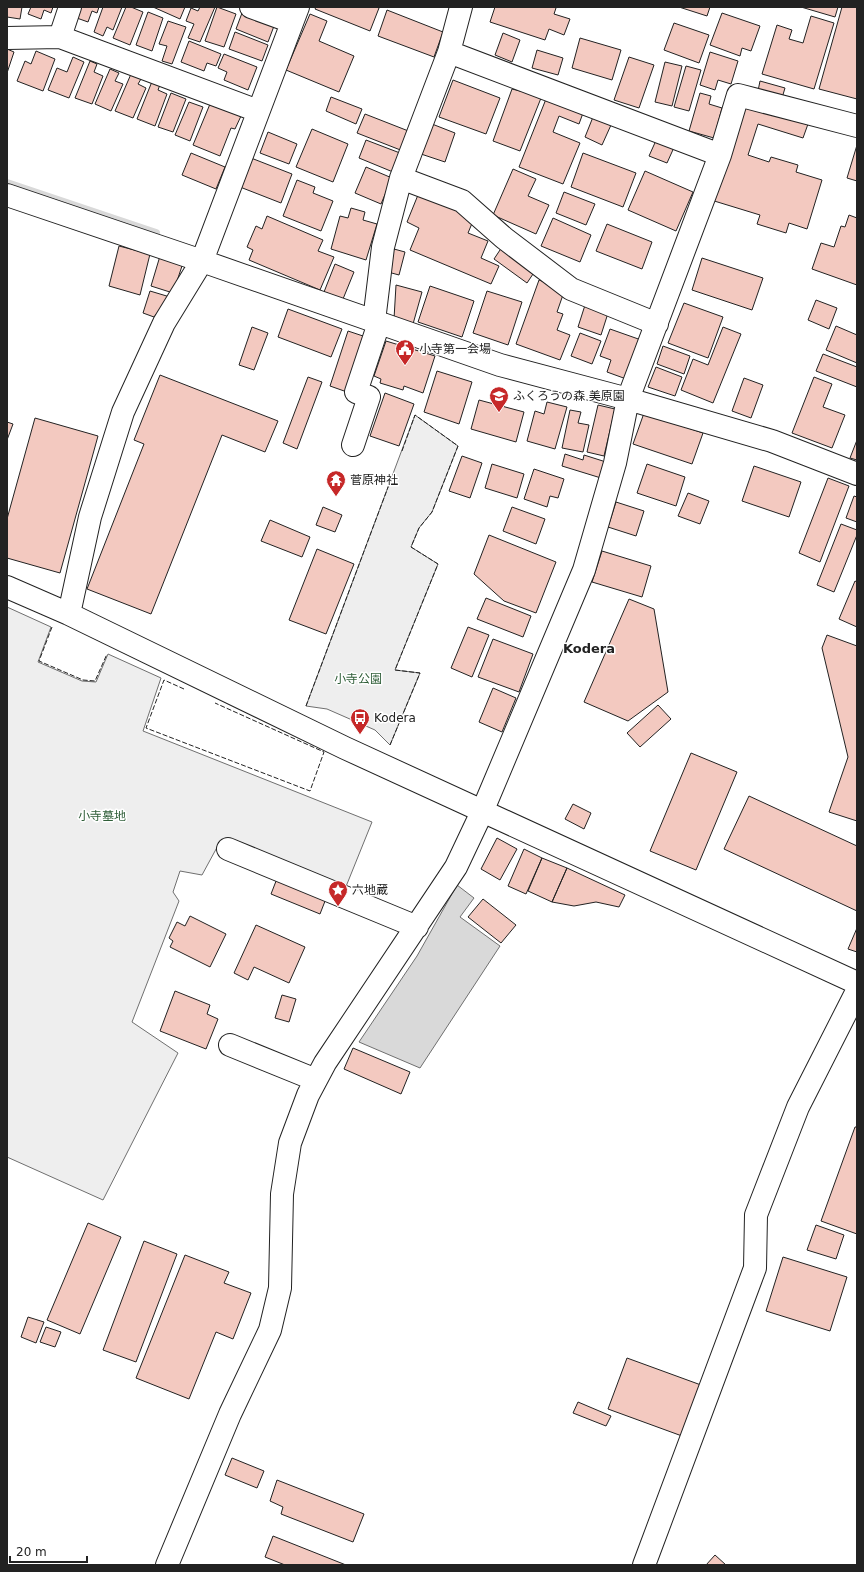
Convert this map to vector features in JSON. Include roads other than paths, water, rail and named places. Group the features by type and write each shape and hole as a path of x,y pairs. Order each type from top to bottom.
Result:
{"street":[{"path":"60,37 70,7"},
{"path":"69,614 90,517 124,412 164,323 202,260 295,15 251,7"},
{"path":"352,445 368,397 356,392 376,322 383,247 401,178 449,52 461,7"},
{"path":"7,38 60,37 258,112"},
{"path":"449,52 720,155"},
{"path":"167,1565 230,1414 270,1330 280,1288 282,1194 290,1143 316,1080 325,1063 456,867 482,812 584,570 615,462 628,399 720,155 738,95 857,126"},
{"path":"401,178 462,201 504,238 571,288 657,324"},
{"path":"7,195 202,260 500,365 628,399 772,441 857,474"},
{"path":"7,587 69,614 318,735 482,812 857,983"},
{"path":"228,849 417,927"},
{"path":"644,1565 755,1268 756,1215 798,1107 857,991"},
{"path":"230,1045 316,1080"}],"waterway":[{"path":"7,183 156,233"}],"place":[{"name":"小寺第一会場","path":"405,366"},
{"name":"ふくろうの森 美原園","path":"499,413"},
{"name":"菅原神社","path":"336,497"},
{"name":"Kodera","path":"360,735"},
{"name":"六地蔵","path":"338,907"}],"district":[{"name":"Kodera","path":"589,648"}],"park label":[{"name":"小寺公園","path":"358,679"},
{"name":"小寺墓地","path":"102,816"}]}
